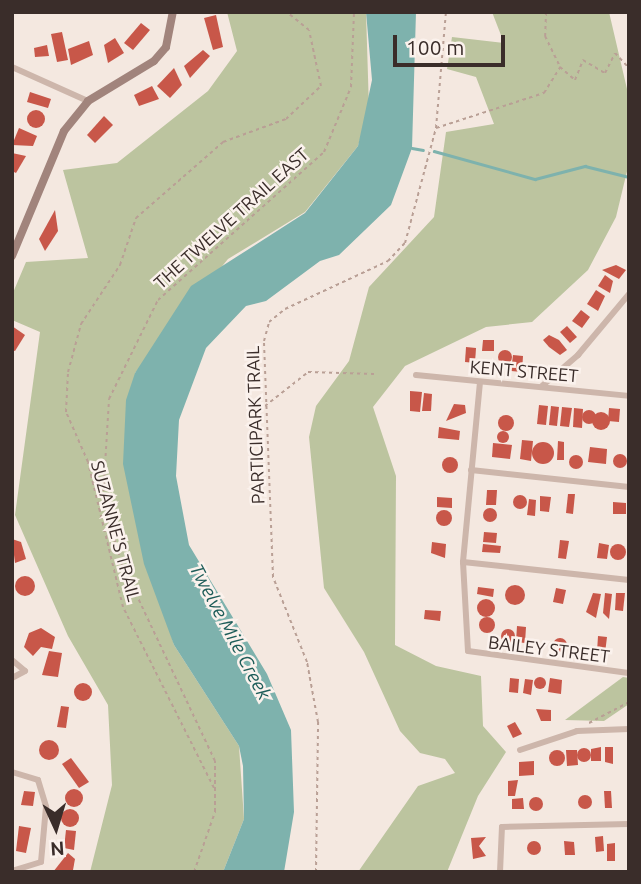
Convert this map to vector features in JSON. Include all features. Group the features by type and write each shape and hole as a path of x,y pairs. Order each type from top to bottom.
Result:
{"street":[{"path":"12,256 47,162 88,101 155,61 166,47 173,12"},
{"path":"12,67 88,101"},
{"path":"542,386 578,355 629,294"},
{"name":"KENT STREET","path":"416,375 629,396"},
{"path":"480,382 463,562 629,580"},
{"path":"471,470 629,487"},
{"name":"BAILEY STREET","path":"463,562 468,650 629,673"},
{"path":"12,660 25,671 12,678"},
{"path":"520,750 588,730 629,729"},
{"path":"12,772 38,780 47,807 41,862 12,871"},
{"path":"500,872 499,830 629,824"}],"path":[{"name":"SUZANNE'S TRAIL","path":"215,790 122,607 88,462 66,412 68,372 81,324 120,265 142,212 223,142 286,119 321,86 309,30 287,12"},
{"name":"THE TWELVE TRAIL EAST","path":"194,872 210,834 215,790 212,748 144,619 103,498 109,399 158,300 240,231 330,142 351,87 354,12"},
{"name":"PARTICIPARK TRAIL","path":"316,872 318,722 307,662 273,577 264,407 269,322 388,261 405,243 436,128 446,12"},
{"path":"546,12 545,36 560,67 575,80 583,60 608,72 615,53 629,68"},
{"path":"436,128 544,93 560,67"},
{"path":"264,407 308,372 374,374"},
{"path":"588,730 589,719 603,719 629,702"}],"green space":[{"path":"227,12 366,12 369,109 358,146 305,212 228,259 135,373 163,607 174,645 239,746 244,819 223,872 90,872 112,785 108,705 68,636 15,515 40,332 12,320 12,295 26,262 88,258 63,170 117,163 208,91 237,51"},
{"path":"492,12 609,12 627,89 629,163 616,217 588,270 532,322 486,327 405,366 373,407 396,476 395,645 436,666 481,676 483,726 506,752 478,796 447,872 358,872 418,786 455,773 445,759 420,753 400,731 364,652 324,588 309,437 316,406 349,361 369,287 434,217 446,132 494,124 476,77 447,69 452,37 504,43"},
{"path":"623,677 629,678 629,704 604,721 565,720"}],"water":[{"name":"Twelve Mile Creek","path":"366,12 416,12 412,148 391,205 339,255 320,261 266,301 246,306 206,348 179,420 176,476 189,545 267,674 291,730 294,812 284,872 223,872 244,819 243,766 239,746 174,645 144,564 123,464 126,400 135,373 191,286 305,213 358,146 372,80"}],"building":[{"path":"216,15 223,47 213,50 204,18"},
{"path":"141,23 150,30 133,50 124,43"},
{"path":"62,32 68,60 57,62 51,34"},
{"path":"115,38 124,53 108,63 104,45"},
{"path":"89,41 93,55 71,65 68,49"},
{"path":"47,45 49,56 35,57 34,48"},
{"path":"203,50 210,56 190,78 184,66"},
{"path":"174,68 182,85 170,98 157,86"},
{"path":"152,86 159,99 139,106 134,95"},
{"path":"30,92 51,99 48,108 27,102"},
{"path":"36,110 42,113 45,119 42,125 36,128 30,125 27,119 30,113"},
{"path":"104,116 113,125 95,143 87,135"},
{"path":"19,128 37,136 33,146 12,145"},
{"path":"12,153 26,156 16,173 12,171"},
{"path":"55,210 58,231 45,251 39,239"},
{"path":"616,265 626,270 619,279 602,270"},
{"path":"605,275 613,281 610,293 598,286"},
{"path":"596,290 605,296 598,311 587,304"},
{"path":"581,310 590,317 582,328 572,321"},
{"path":"12,326 25,335 15,351 12,350"},
{"path":"567,326 577,337 570,343 560,332"},
{"path":"549,335 559,340 567,350 560,355 549,347 543,340"},
{"path":"483,340 494,340 494,351 482,351"},
{"path":"466,347 476,348 475,363 465,362"},
{"path":"502,350 508,350 512,357 508,364 502,364 498,360 498,354"},
{"path":"513,355 523,356 522,372 511,371"},
{"path":"410,391 422,392 420,412 410,411"},
{"path":"424,393 432,394 431,411 422,411"},
{"path":"454,404 465,405 466,413 446,421"},
{"path":"539,405 548,406 546,425 537,424"},
{"path":"551,406 559,407 557,426 549,425"},
{"path":"562,407 572,408 569,427 560,426"},
{"path":"574,408 583,409 582,428 573,427"},
{"path":"609,408 620,409 619,422 608,421"},
{"path":"589,410 594,412 594,422 589,424 584,422 582,417 584,412"},
{"path":"601,412 607,415 610,421 607,427 601,430 595,427 592,421 595,415"},
{"path":"506,415 512,417 512,429 506,431 500,429 498,423 500,417"},
{"path":"439,427 460,431 459,440 438,438"},
{"path":"503,431 509,437 503,443 497,437"},
{"path":"522,440 533,441 531,461 520,459"},
{"path":"558,441 564,442 564,460 557,460"},
{"path":"543,442 551,445 554,453 551,461 543,464 535,461 532,453 535,445"},
{"path":"493,443 512,445 510,459 492,457"},
{"path":"590,447 607,449 606,464 588,462"},
{"path":"617,454 623,454 627,461 623,468 617,468 613,464 613,458"},
{"path":"576,455 581,457 581,467 576,469 571,467 569,462 571,457"},
{"path":"450,457 458,465 450,473 442,465"},
{"path":"487,490 497,490 496,505 486,505"},
{"path":"568,494 575,494 573,514 566,513"},
{"path":"517,495 523,495 527,502 523,509 517,509 513,505 513,499"},
{"path":"540,496 551,497 549,512 540,511"},
{"path":"437,497 452,498 452,508 437,507"},
{"path":"529,499 536,500 535,516 527,515"},
{"path":"613,502 626,503 626,514 613,514"},
{"path":"490,508 495,510 495,520 490,522 485,520 483,515 485,510"},
{"path":"444,510 450,512 450,524 444,526 438,524 436,518 438,512"},
{"path":"484,532 497,533 496,543 483,542"},
{"path":"12,539 21,542 26,559 15,563"},
{"path":"560,540 569,541 566,559 558,558"},
{"path":"432,542 446,544 445,558 431,553"},
{"path":"599,543 609,545 607,559 597,558"},
{"path":"483,544 501,546 500,553 482,552"},
{"path":"618,544 626,552 618,560 610,552"},
{"path":"25,576 32,579 35,586 32,593 25,596 18,593 15,586 18,579"},
{"path":"515,585 522,588 525,595 522,602 515,605 508,602 505,595 508,588"},
{"path":"478,587 494,589 493,597 477,594"},
{"path":"556,588 566,590 563,604 553,602"},
{"path":"593,593 601,594 596,618 586,612"},
{"path":"605,593 612,594 609,619 603,613"},
{"path":"616,593 625,593 623,611 615,610"},
{"path":"486,599 492,602 495,608 492,614 486,617 480,614 477,608 480,602"},
{"path":"425,610 441,611 440,621 424,619"},
{"path":"484,617 490,617 495,625 493,631 484,633 479,628 479,622"},
{"path":"517,626 526,627 525,643 516,642"},
{"path":"41,628 55,637 52,649 41,647 33,656 24,647 29,633"},
{"path":"505,629 511,629 515,636 511,643 505,643 501,639 501,633"},
{"path":"598,636 607,637 605,653 597,652"},
{"path":"557,638 563,638 567,645 563,652 557,652 553,648 553,642"},
{"path":"49,651 62,653 58,677 42,675"},
{"path":"540,677 546,683 540,689 534,683"},
{"path":"510,678 519,679 518,693 509,692"},
{"path":"550,678 562,680 561,694 548,692"},
{"path":"525,679 533,680 531,695 523,693"},
{"path":"83,683 89,686 92,692 89,698 83,701 77,698 74,692 77,686"},
{"path":"61,706 69,707 66,728 57,727"},
{"path":"536,709 551,710 551,721 541,721"},
{"path":"515,722 522,734 513,738 507,726"},
{"path":"49,740 56,743 59,750 56,757 49,760 42,757 39,750 42,743"},
{"path":"601,747 601,761 591,761 591,749"},
{"path":"605,747 613,747 613,764 605,762"},
{"path":"584,748 589,750 589,760 584,762 579,760 577,755 579,750"},
{"path":"557,750 565,758 557,766 549,758"},
{"path":"566,750 577,750 578,765 567,766"},
{"path":"71,758 89,782 79,788 62,764"},
{"path":"534,761 534,775 519,776 519,762"},
{"path":"518,780 515,796 508,796 508,781"},
{"path":"74,789 80,792 83,798 80,804 74,807 68,804 65,798 68,792"},
{"path":"24,791 35,792 33,806 21,805"},
{"path":"604,791 611,791 612,808 605,808"},
{"path":"585,795 590,797 590,807 585,809 580,807 578,802 580,797"},
{"path":"536,797 541,799 541,809 536,811 531,809 529,804 531,799"},
{"path":"523,798 524,809 512,809 512,799"},
{"path":"70,809 76,812 79,818 76,824 70,827 64,824 61,818 64,812"},
{"path":"19,826 31,828 26,853 16,851"},
{"path":"66,830 76,831 74,850 64,848"},
{"path":"603,836 604,851 596,852 595,837"},
{"path":"486,837 479,846 486,856 473,859 471,838"},
{"path":"531,841 537,841 541,848 537,855 531,855 527,851 527,845"},
{"path":"564,841 574,842 575,855 565,855"},
{"path":"615,843 615,861 607,861 607,844"},
{"path":"68,853 75,859 73,870 53,872"}],"waterway":[{"path":"412,148 423,150"},
{"path":"434,151 535,179 585,166 629,177"}]}
